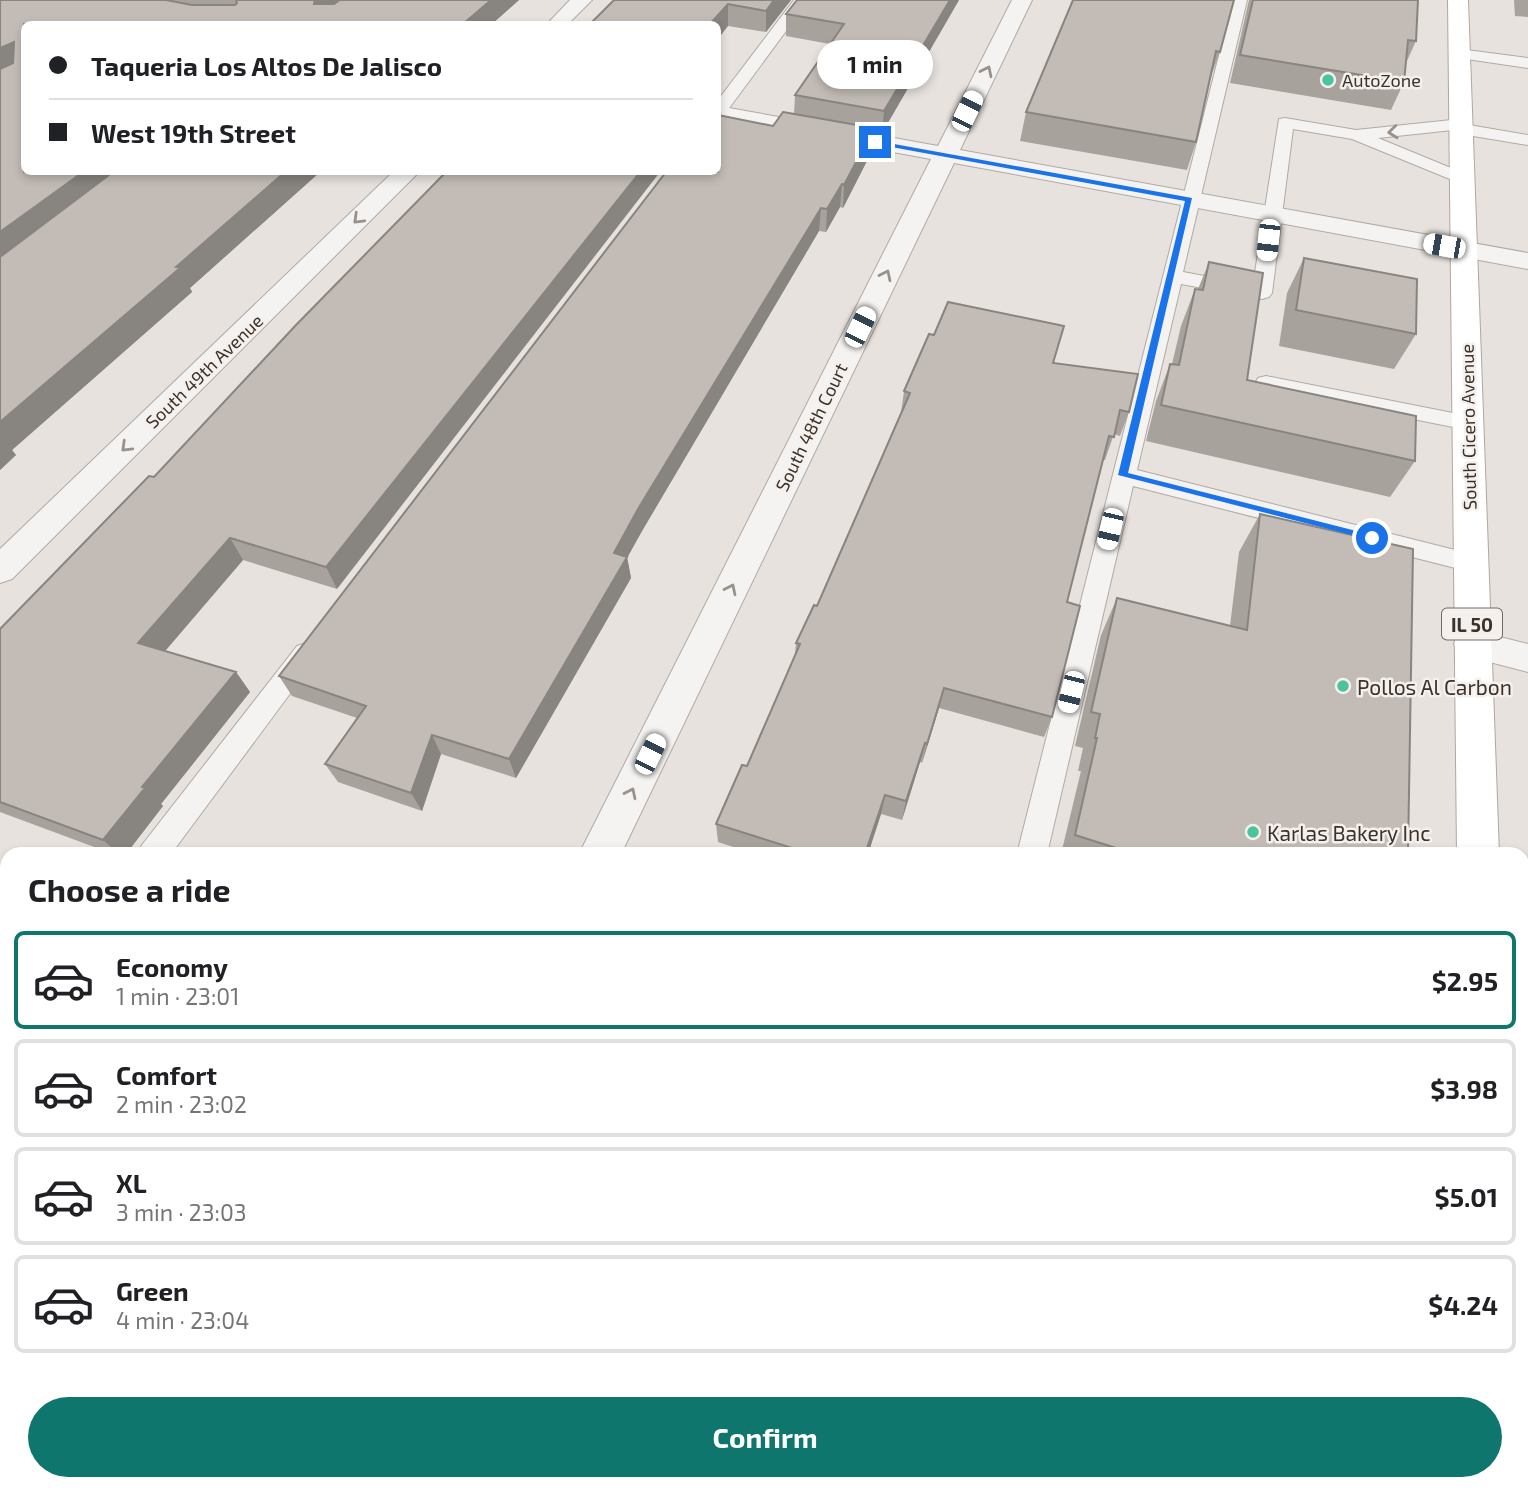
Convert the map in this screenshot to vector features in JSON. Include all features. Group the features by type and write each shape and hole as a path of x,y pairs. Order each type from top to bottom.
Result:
{"main road":[{"name":"South Cicero Avenue","path":"1458,0 1478,847"}],"street":[{"path":"560,21 582,0"},
{"name":"South 48th Court","path":"603,847 1022,0"},
{"path":"721,113 1528,261"},
{"name":"South 49th Avenue","path":"0,570 404,175"},
{"path":"1472,644 1528,658"}],"lane":[{"path":"721,108 802,0"},
{"path":"1034,847 1189,199 1240,0"},
{"path":"1460,54 1528,63"},
{"path":"1171,276 1262,293 1285,123 1356,135 1462,179"},
{"path":"1356,135 1461,126 1528,140"},
{"path":"1266,383 1468,423"},
{"path":"1123,475 1471,563"},
{"path":"158,847 320,634"}],"building":[{"path":"0,0 166,0 192,5 235,5 236,0 315,0 314,4 334,4 340,0 491,0 466,21 21,21 21,175 79,175 0,232 0,69 13,63 14,42 0,48"},
{"path":"614,0 774,0 766,11 728,4 713,21 593,21"},
{"path":"797,0 950,0 884,111 795,95 844,24 786,14"},
{"path":"1073,0 1234,0 1220,52 1216,51 1196,142 1026,112"},
{"path":"1253,0 1418,0 1416,41 1408,40 1404,82 1240,55"},
{"path":"783,112 874,128 844,185 842,184 827,209 821,208 638,509 614,553 627,557 509,759 432,735 411,793 325,764 366,706 279,676 664,175 721,175 721,116 773,126"},
{"path":"109,175 282,175 176,267 180,268 0,422 0,257"},
{"path":"443,175 638,175 326,567 230,538 138,643 236,672 142,787 145,788 103,840 0,802 0,629 149,476 154,477 296,325"},
{"path":"1304,258 1417,279 1416,334 1296,310"},
{"path":"1209,262 1263,273 1247,380 1416,416 1415,461 1161,405 1170,364 1179,365 1195,289 1203,290"},
{"path":"948,302 1064,326 1053,363 1138,374 1129,412 1120,410 1114,437 1109,436 1067,602 1080,606 1052,717 944,688 906,801 885,795 867,847 789,847 716,824 742,765 747,766 800,644 796,643 814,605 817,606 910,393 904,391 929,334 934,335"},
{"path":"1260,514 1413,549 1408,847 1113,847 1075,835 1097,738 1100,714 1091,712 1117,598 1247,630"}],"place":[{"name":"AutoZone","path":"1328,80"},
{"name":"Pollos Al Carbon","path":"1343,686"},
{"name":"Karlas Bakery Inc","path":"1253,832"}],"route":[{"path":"875,142 1189,199 1123,475 1372,538"}]}
